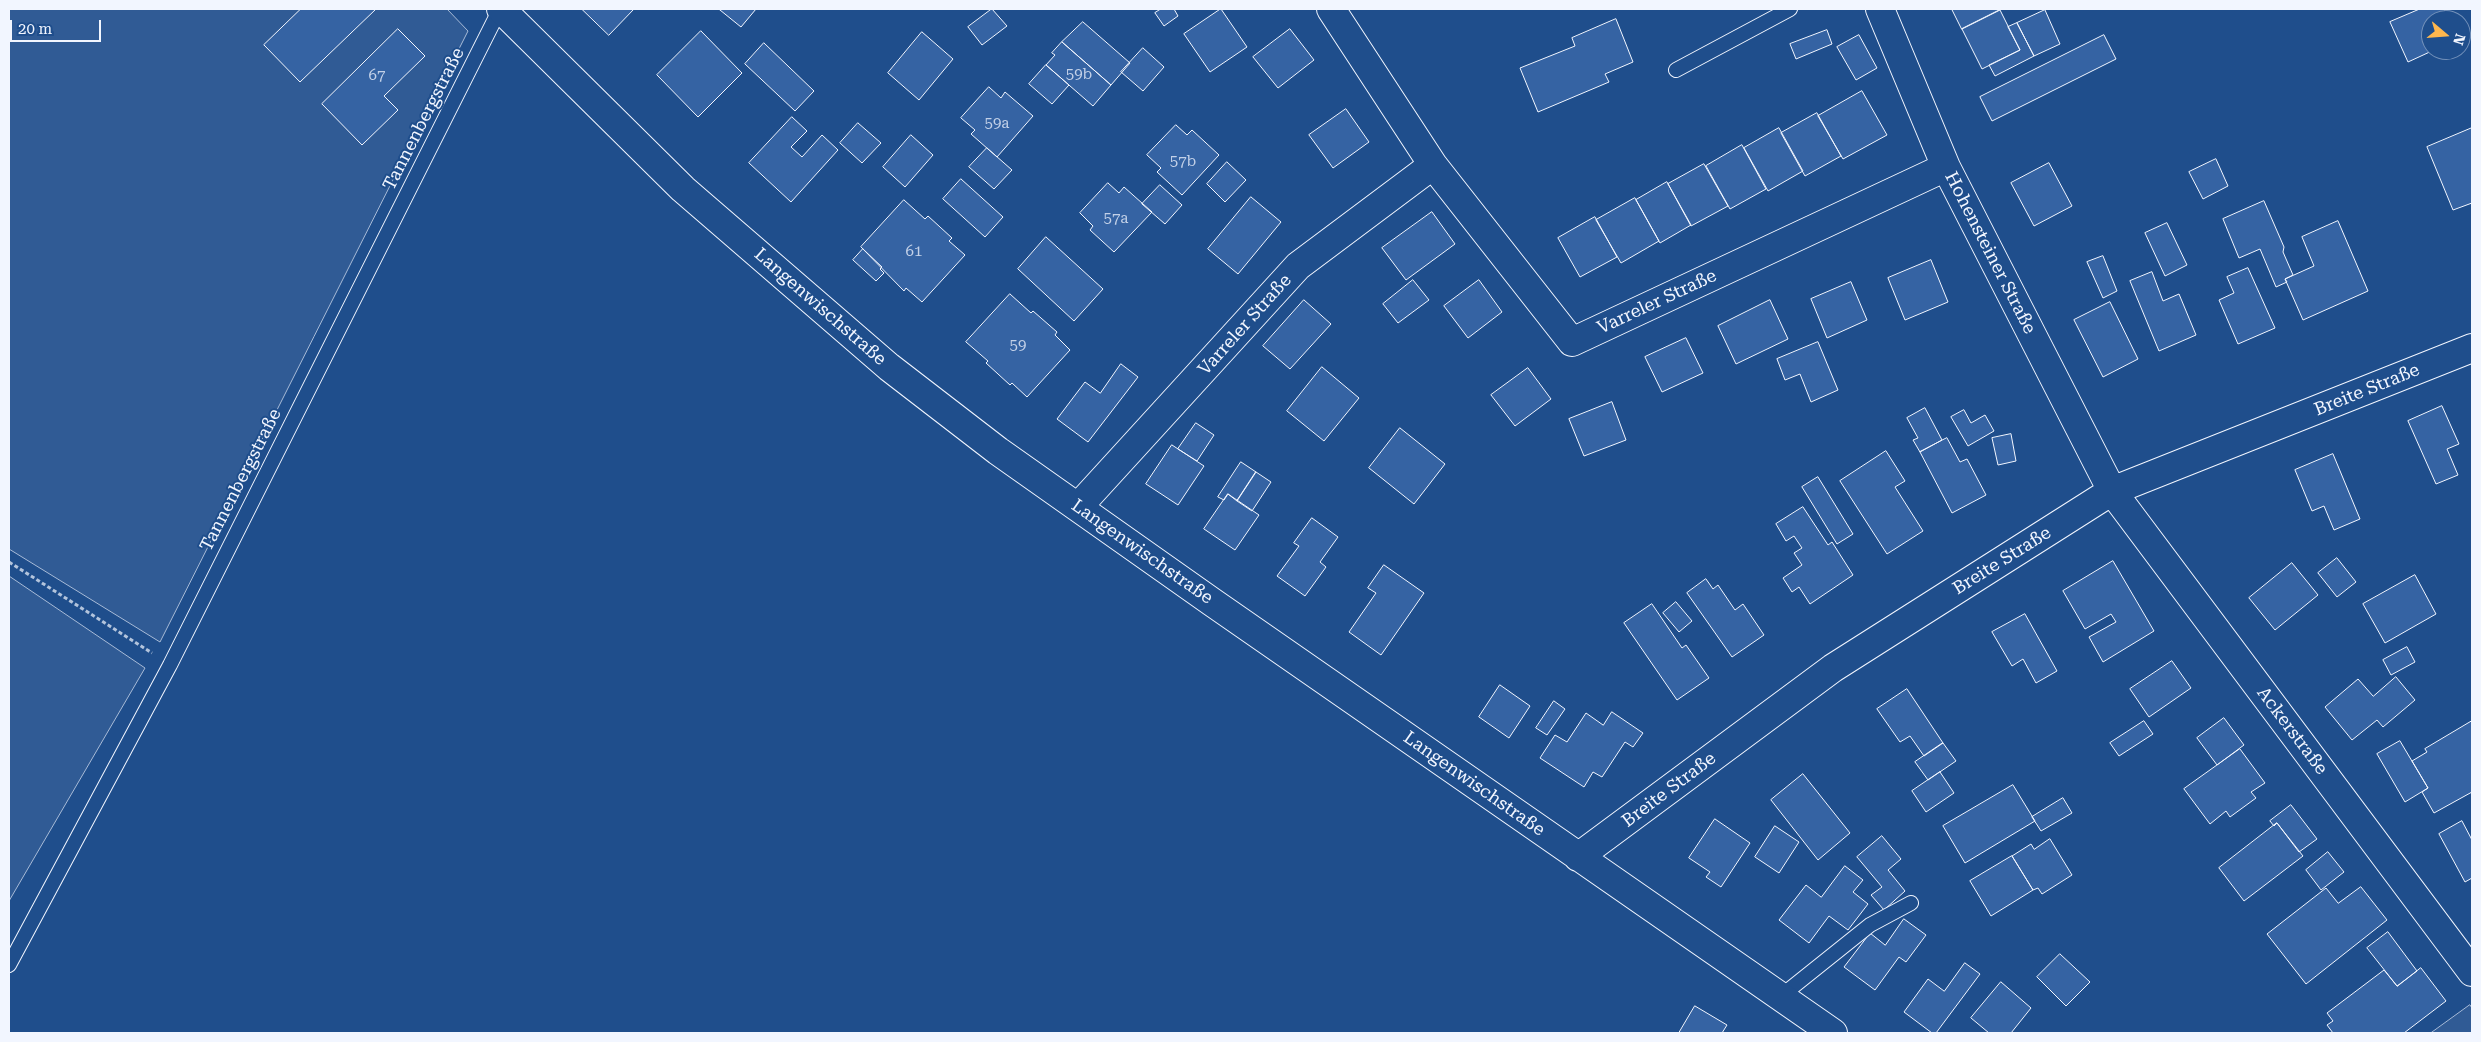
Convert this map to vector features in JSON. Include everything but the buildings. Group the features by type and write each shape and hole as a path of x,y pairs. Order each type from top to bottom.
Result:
{"street":[{"name":"Langenwischstraße","path":"500,9 683,188 888,367 998,451 1833,1033"},
{"name":"Varreler Straße","path":"1331,9 1433,165 1572,342 1946,167"},
{"name":"Hohensteiner Straße","path":"1880,9 1946,167 2112,491"},
{"name":"Varreler Straße","path":"1078,507 1298,266 1433,165"},
{"name":"Breite Straße","path":"1578,857 1833,668 2112,491 2472,348"},
{"name":"Ackerstraße","path":"2112,491 2472,972"}],"lane":[{"name":"Tannenbergstraße","path":"9,965 170,664 500,9"},
{"path":"1676,70 1790,9"},
{"path":"1780,997 1870,925 1911,903"}],"path":[{"path":"9,562 170,664"}],"shaded area":[{"path":"9,9 447,9 468,31 160,642 9,549"},
{"path":"9,576 145,668 9,901"},
{"path":"2470,1005 2472,1008 2472,1033 2431,1033"}]}
